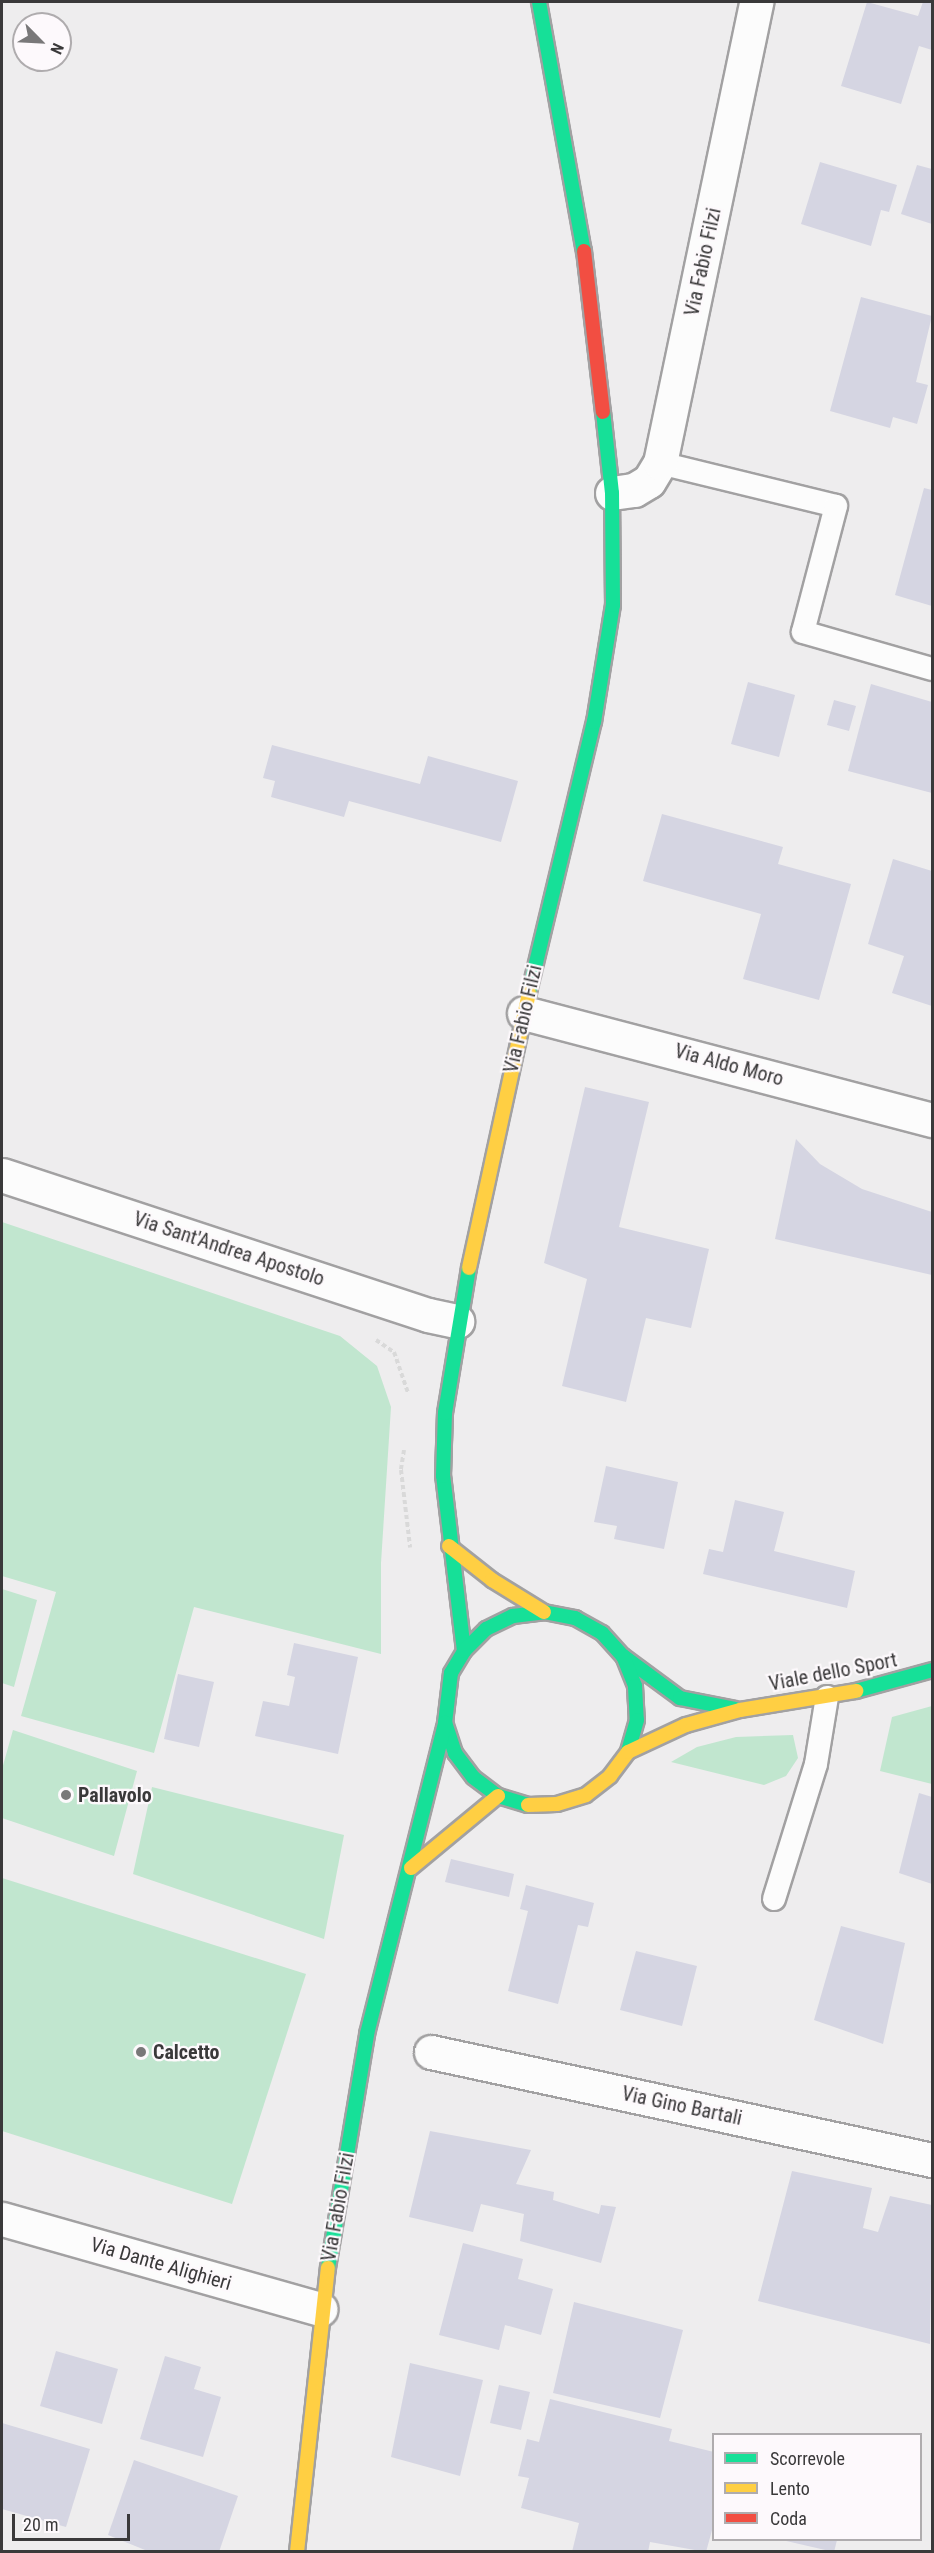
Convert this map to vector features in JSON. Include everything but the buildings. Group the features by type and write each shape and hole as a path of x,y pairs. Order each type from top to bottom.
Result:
{"main road":[{"name":"Via Fabio Filzi","path":"464,1651 443,1476 445,1413 457,1321 524,1013 594,722 613,605 612,494 579,206 539,2"},
{"name":"Via Fabio Filzi","path":"445,1723 460,1761 472,1777 498,1796 527,1805 557,1804 586,1795 610,1776 628,1752 637,1720 635,1686 623,1656 602,1633 584,1623 544,1612 492,1580 450,1546"},
{"name":"Via Fabio Filzi","path":"297,2552 321,2309 367,2034 411,1868 445,1723 445,1698 451,1673 464,1651 486,1629 513,1616 544,1612"},
{"name":"Viale dello Sport","path":"623,1656 680,1698 740,1710"},
{"name":"Viale dello Sport","path":"628,1752 686,1725 740,1710 827,1697 933,1670"},
{"path":"411,1868 498,1796"}],"street":[{"name":"Via Fabio Filzi","path":"612,494 634,490 649,481 660,463 756,2"},
{"name":"Via Aldo Moro","path":"524,1013 933,1120"},
{"name":"Via Sant'Andrea Apostolo","path":"2,1175 417,1311 457,1321"},
{"name":"Via Gino Bartali","path":"430,2052 933,2160"},
{"name":"Via Dante Alighieri","path":"2,2219 321,2309"}],"lane":[{"path":"660,463 836,506 803,632 933,669"},
{"path":"774,1899 816,1764 827,1697"}],"path":[{"path":"366,1332 393,1352 411,1400"},
{"path":"404,1446 401,1470 412,1551"}],"green space":[{"path":"2,1222 340,1336 377,1366 391,1407 381,1563 381,1654 194,1607 154,1753 21,1716 56,1592 2,1576"},
{"path":"2,1589 37,1600 14,1687 2,1683"},
{"path":"932,1706 932,1784 880,1771 892,1717"},
{"name":"Pallavolo","path":"13,1730 137,1771 114,1856 2,1818 2,1769"},
{"path":"793,1735 798,1758 786,1776 764,1785 671,1762 697,1747 736,1737"},
{"path":"152,1787 344,1835 324,1939 133,1874"},
{"name":"Calcetto","path":"2,1878 306,1974 232,2204 2,2131"}],"traffic: fast":[{"path":"539,2 584,251"},
{"path":"529,992 594,722 613,605 612,493 603,412"},
{"path":"464,1651 443,1476 445,1413 469,1268"},
{"path":"528,1805 498,1796 473,1777 455,1753 445,1723 451,1673 464,1651 486,1629 513,1616 544,1612 575,1618 602,1633 623,1656 635,1686 637,1720 628,1752"},
{"path":"623,1656 680,1698 735,1709"},
{"path":"856,1691 932,1670"},
{"path":"328,2268 367,2034 445,1723"}],"traffic: slow":[{"path":"469,1268 529,992"},
{"path":"449,1546 492,1580 544,1612"},
{"path":"528,1805 557,1804 586,1795 610,1776 628,1752 686,1725 740,1710 856,1691"},
{"path":"411,1868 498,1796"},
{"path":"297,2552 328,2268"}],"traffic: jam":[{"path":"584,251 603,412"}],"place":[{"name":"Pallavolo","path":"66,1795"},
{"name":"Calcetto","path":"141,2052"}]}
